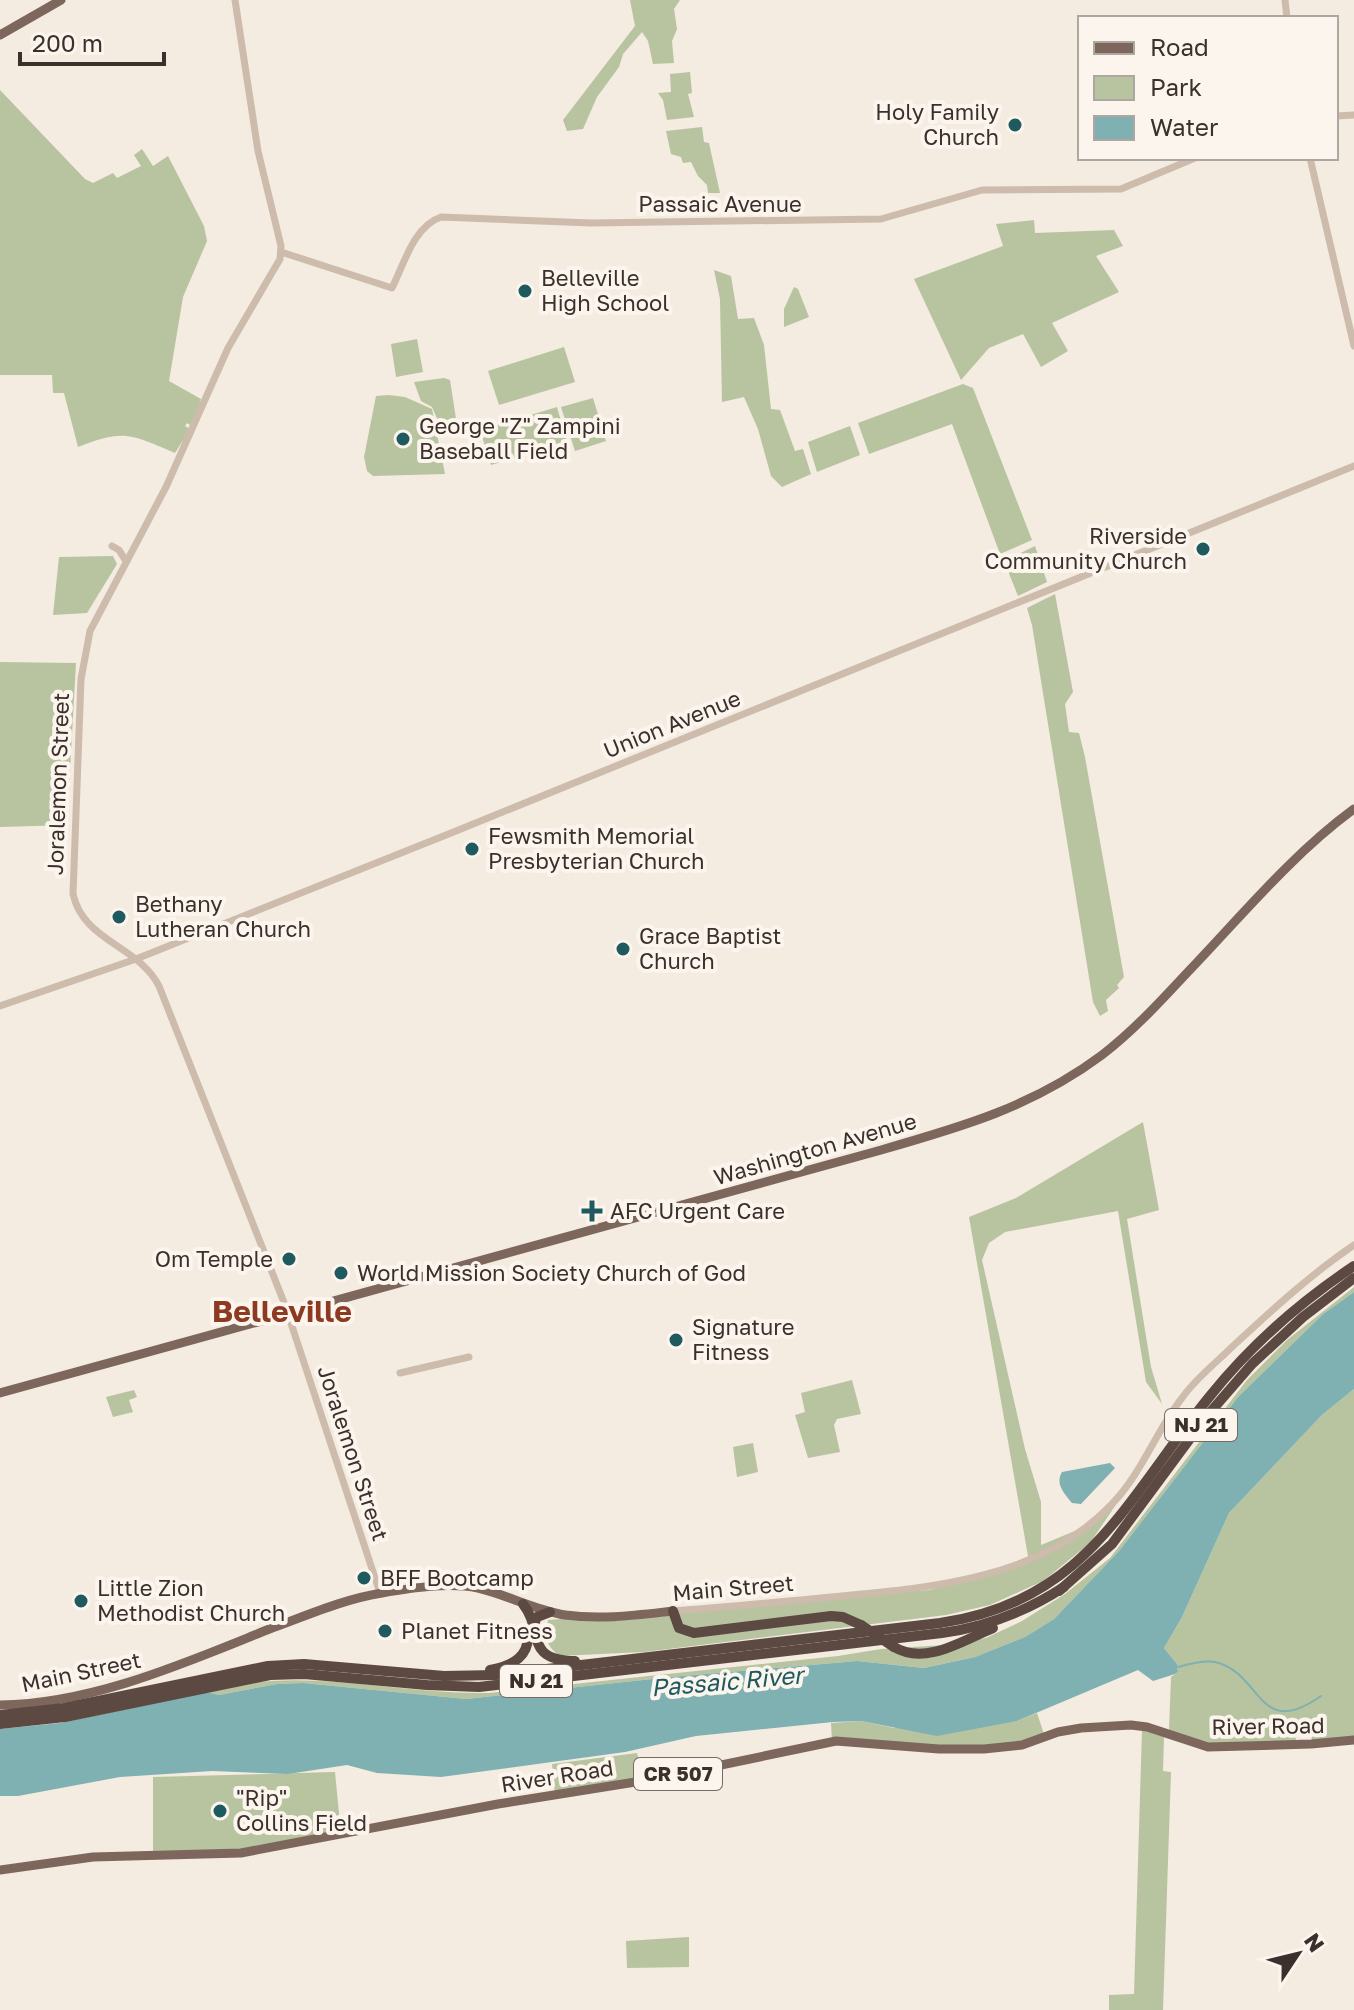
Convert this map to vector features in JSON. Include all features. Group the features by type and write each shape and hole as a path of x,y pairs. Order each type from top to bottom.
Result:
{"highway":[{"name":"NJ 21","path":"0,1715 64,1708 268,1666 322,1664 410,1673 496,1675 953,1621 1003,1607 1037,1591 1078,1563 1104,1537 1204,1404 1244,1357 1296,1309 1354,1266"},
{"name":"NJ 21","path":"0,1724 65,1717 270,1675 321,1675 435,1686 497,1686 942,1633 1006,1617 1031,1607 1064,1587 1095,1562 1112,1544 1212,1410 1252,1364 1303,1317 1354,1278"},
{"path":"673,1611 679,1628 694,1633 843,1617 894,1647 916,1655 934,1652 1025,1615 1064,1587"},
{"path":"523,1604 534,1636 544,1652 568,1661 676,1654"},
{"path":"410,1673 487,1670 513,1663 525,1652 529,1642 523,1604"},
{"path":"534,1636 533,1626 537,1617 550,1612"}],"main road":[{"path":"0,35 61,0"},
{"name":"Washington Avenue","path":"0,1393 984,1120 1061,1082 1117,1043 1299,857 1354,809"},
{"name":"Main Street","path":"0,1705 124,1685 306,1616 380,1593 466,1586 550,1612 594,1617 673,1611"},
{"name":"River Road","path":"0,1870 93,1857 249,1852 498,1804 654,1779 836,1741 939,1749 984,1749 1022,1745 1058,1732 1081,1728 1131,1725 1147,1727 1208,1747 1354,1740"}],"street":[{"path":"235,0 258,151 281,252"},
{"name":"Passaic Avenue","path":"281,252 392,288 420,232 441,217 591,223 881,219 982,190 1121,189 1190,160"},
{"path":"1310,160 1354,346"},
{"name":"Joralemon Street","path":"281,252 279,262 228,348 183,453 93,622 83,662 72,888 76,905 88,925 148,969 159,986 288,1314 380,1593"},
{"name":"Union Avenue","path":"0,1006 136,959 1354,466"},
{"path":"112,546 126,561"},
{"name":"Main Street","path":"673,1611 930,1587 1015,1565 1057,1547 1094,1521 1120,1496 1190,1387 1301,1284 1354,1245"},
{"path":"400,1373 469,1357"}],"green space":[{"path":"630,0 680,0 674,9 677,29 672,41 674,63 653,64 648,41 642,32 623,54 619,67 597,97 583,129 567,131 563,120 635,26"},
{"path":"690,72 692,93 688,94 694,117 667,120 663,100 658,93 671,92 670,74"},
{"path":"0,90 85,179 93,183 113,173 117,178 141,166 134,155 142,149 153,166 168,156 204,226 207,241 183,297 169,381 201,399 192,426 187,423 185,426 190,429 175,453 127,436 106,438 78,447 64,393 53,393 52,375 0,375"},
{"path":"702,127 704,142 709,143 720,193 708,193 707,185 691,162 683,163 681,157 671,154 666,131"},
{"path":"1034,220 1035,233 1114,230 1123,246 1096,256 1119,292 1052,323 1068,351 1041,367 1023,334 989,348 961,380 914,279 1003,246 996,224"},
{"path":"714,270 731,276 738,319 754,318 764,345 771,409 780,410 795,451 803,449 811,474 782,487 771,476 758,429 744,397 722,402 720,299"},
{"path":"794,287 798,289 809,317 784,327 784,309"},
{"path":"417,339 423,372 396,377 391,344"},
{"path":"564,347 575,382 499,405 488,371"},
{"path":"450,380 456,419 439,423 432,407 421,401 414,382"},
{"path":"963,384 973,388 1032,540 1000,554 952,424 869,454 858,423"},
{"name":"George \"Z\" Zampini Baseball Field","path":"376,396 405,397 432,409 445,474 373,476 367,471 364,457"},
{"path":"593,398 606,441 575,451 561,407"},
{"path":"557,407 567,442 491,465 480,430"},
{"path":"850,426 860,455 817,472 808,442"},
{"path":"1035,546 1047,582 1018,596 1004,561"},
{"path":"113,556 117,564 87,613 53,615 59,557"},
{"path":"1055,594 1073,692 1065,704 1069,732 1079,733 1085,757 1124,977 1117,985 1119,988 1106,1000 1108,1011 1100,1016 1093,1002 1027,608"},
{"path":"0,662 76,663 67,825 0,827"},
{"path":"1143,1122 1159,1210 1127,1219 1151,1367 1162,1404 1146,1382 1118,1211 1005,1232 989,1243 982,1260 1025,1449 1041,1502 1041,1545 1082,1528 1115,1506 1090,1543 1043,1581 990,1605 946,1615 644,1652 559,1656 551,1648 546,1637 548,1620 929,1590 1029,1562 969,1217 1016,1198"},
{"path":"1354,1287 1354,1292 1323,1314 1238,1397 1119,1551 1054,1619 1025,1637 975,1657 924,1668 857,1661 466,1699 303,1683 277,1684 219,1695 207,1692 242,1684 312,1681 489,1693 881,1649 945,1645 986,1638 1022,1621 1065,1594 1110,1558 1247,1380 1287,1340"},
{"path":"852,1380 861,1414 837,1419 834,1425 840,1452 808,1458 795,1415 805,1412 801,1393"},
{"path":"1354,1389 1354,1740 1312,1740 1310,1725 1295,1727 1296,1745 1208,1747 1169,1730 1171,1677 1178,1672 1177,1664 1164,1648 1182,1617 1229,1513 1322,1415"},
{"path":"134,1390 137,1397 129,1400 133,1412 113,1417 106,1397"},
{"path":"753,1443 758,1472 737,1477 733,1447"},
{"path":"1037,1713 1045,1737 984,1749 832,1742 831,1723 861,1721 894,1728 1017,1721"},
{"path":"1142,1730 1164,1737 1163,1771 1171,1772 1163,2010 1109,2010 1109,1995 1134,1994"},
{"path":"637,1753 644,1781 555,1795 552,1764"},
{"path":"335,1772 341,1834 241,1853 153,1855 153,1777"},
{"path":"689,1937 689,1967 627,1968 626,1941"}],"water":[{"name":"Passaic River","path":"1354,1292 1354,1389 1322,1415 1229,1513 1182,1617 1164,1648 1177,1664 1178,1672 1175,1674 1153,1681 1138,1670 1017,1721 937,1736 861,1721 833,1722 696,1736 625,1752 441,1777 377,1773 347,1765 288,1774 212,1771 120,1777 18,1796 0,1796 0,1729 60,1723 207,1692 219,1695 277,1684 303,1683 466,1699 857,1661 924,1668 975,1657 1025,1637 1054,1619 1119,1551 1238,1397 1323,1314"},
{"path":"1110,1463 1115,1468 1081,1504 1072,1503 1063,1492 1060,1484 1062,1472"}],"waterway":[{"path":"1178,1667 1215,1662 1231,1668 1262,1700 1272,1708 1284,1711 1300,1708 1321,1696"}],"place":[{"name":"Holy Family Church","path":"1015,125"},
{"name":"Belleville High School","path":"525,291"},
{"name":"George \"Z\" Zampini Baseball Field","path":"403,439"},
{"name":"Riverside Community Church","path":"1203,549"},
{"name":"Fewsmith Memorial Presbyterian Church","path":"472,849"},
{"name":"Bethany Lutheran Church","path":"119,917"},
{"name":"Grace Baptist Church","path":"623,949"},
{"name":"AFC Urgent Care","path":"592,1211"},
{"name":"Om Temple","path":"289,1259"},
{"name":"World Mission Society Church of God","path":"341,1273"},
{"name":"Signature Fitness","path":"676,1340"},
{"name":"BFF Bootcamp","path":"364,1578"},
{"name":"Little Zion Methodist Church","path":"81,1601"},
{"name":"Planet Fitness","path":"385,1631"},
{"name":"\"Rip\" Collins Field","path":"220,1811"}],"district":[{"name":"Belleville","path":"282,1312"}]}
